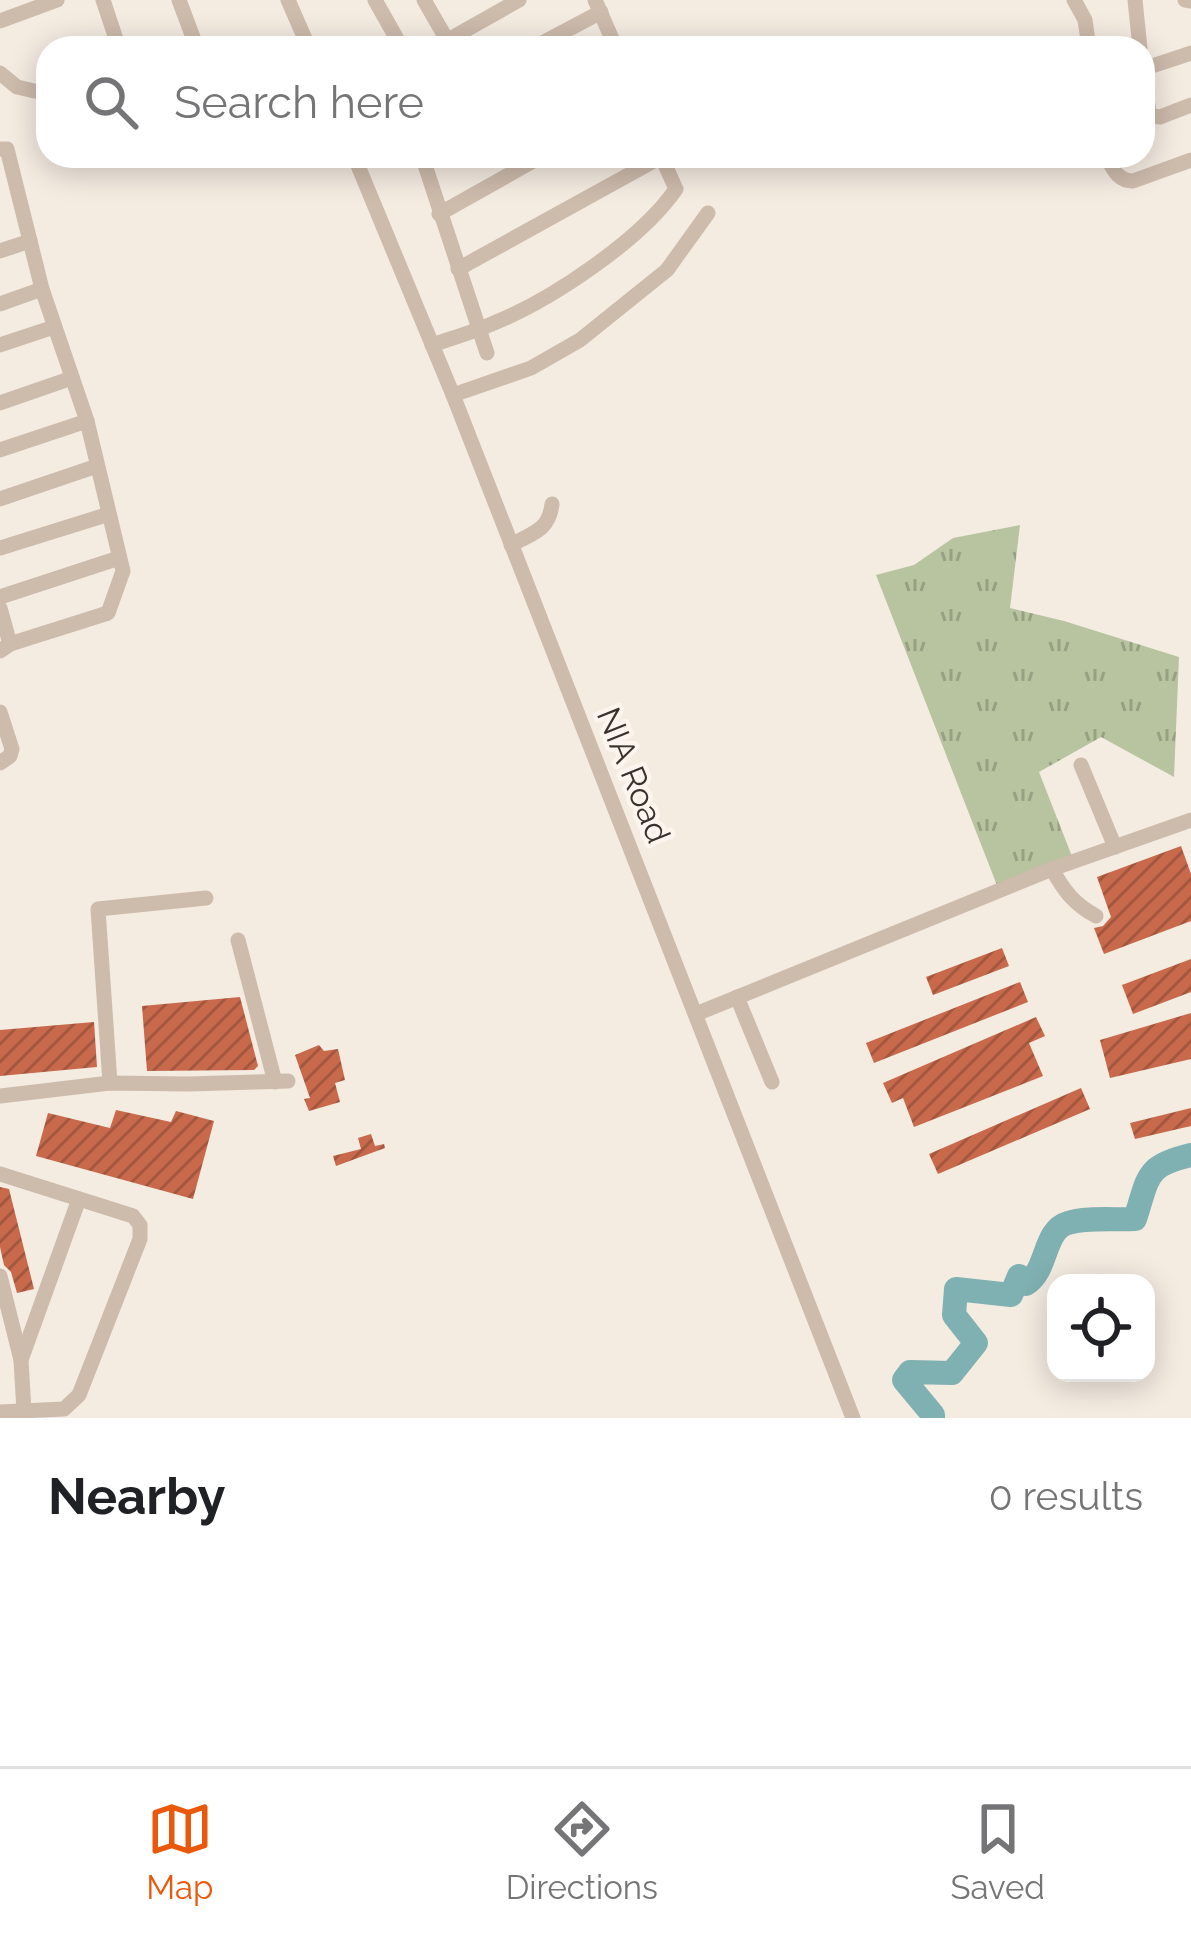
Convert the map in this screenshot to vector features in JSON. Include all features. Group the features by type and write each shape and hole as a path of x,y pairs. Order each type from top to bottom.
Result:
{"street":[{"path":"0,21 57,0"},
{"path":"103,0 115,36"},
{"path":"179,0 192,36"},
{"path":"288,0 303,36"},
{"path":"375,0 395,36"},
{"path":"424,0 437,36"},
{"path":"476,0 487,18"},
{"path":"454,36 519,0"},
{"path":"1074,0 1085,20"},
{"path":"1084,0 1087,36"},
{"path":"1136,0 1139,36"},
{"path":"552,36 598,6 618,36"},
{"path":"1155,66 1191,53"},
{"path":"0,73 17,87 36,91"},
{"path":"1155,115 1191,105"},
{"path":"0,149 7,149 42,290 87,421 123,571 108,614 5,647 0,608"},
{"path":"1113,168 1119,178 1133,181 1191,160"},
{"name":"NIA Road","path":"359,168 453,394 853,1418"},
{"path":"428,168 487,353"},
{"path":"439,214 521,168"},
{"path":"458,269 639,168"},
{"path":"432,345 498,322 562,286 626,241 676,189 666,168"},
{"path":"453,394 531,368 580,340 667,270 708,213"},
{"path":"0,251 30,241"},
{"path":"0,304 42,290"},
{"path":"0,345 54,327"},
{"path":"0,403 72,379"},
{"path":"0,450 87,421"},
{"path":"0,499 97,466"},
{"path":"511,545 544,526 552,504"},
{"path":"0,548 109,514"},
{"path":"0,597 119,559"},
{"path":"0,712 12,749 10,757 0,763"},
{"path":"1081,765 1114,847"},
{"path":"696,1014 1052,869 1191,820"},
{"path":"1052,869 1067,895 1096,916"},
{"path":"110,1083 98,909 206,898"},
{"path":"0,1096 110,1083 282,1082 238,940"},
{"path":"737,997 772,1082"},
{"path":"0,1174 133,1216 140,1225 140,1239 79,1394 64,1409 0,1412"},
{"path":"21,1360 79,1199"},
{"path":"0,1276 21,1360 24,1411"}],"green space":[{"path":"1020,525 1010,608 1179,657 1174,777 1101,737 1039,772 1075,864 1000,893 876,575 914,565 953,538"}],"building":[{"path":"1181,846 1191,874 1191,921 1104,954 1094,928 1111,917 1097,877"},
{"path":"1002,948 1009,966 933,995 926,977"},
{"path":"1191,959 1191,992 1133,1014 1122,985"},
{"path":"1020,982 1028,1002 874,1063 866,1043"},
{"path":"240,997 258,1066 254,1070 147,1071 142,1006"},
{"path":"1191,1013 1191,1059 1110,1078 1100,1040"},
{"path":"1036,1017 1045,1036 1029,1043 1043,1076 914,1127 903,1098 892,1103 883,1083"},
{"path":"94,1022 97,1067 0,1076 0,1030"},
{"path":"319,1045 324,1051 338,1049 345,1080 335,1083 340,1102 309,1111 304,1099 310,1098 295,1055"},
{"path":"1081,1088 1090,1109 938,1174 929,1154"},
{"path":"1191,1108 1191,1126 1135,1139 1130,1123"},
{"path":"116,1110 171,1122 176,1111 214,1121 193,1199 36,1156 48,1113 110,1128"},
{"path":"371,1134 375,1146 384,1144 385,1148 336,1166 333,1156 361,1149 358,1138"},
{"path":"0,1187 9,1189 34,1289 17,1293 4,1265"}],"waterway":[{"path":"933,1418 904,1380 910,1372 952,1373 976,1343 954,1315 956,1289 1011,1295 1019,1276 1026,1284 1033,1278 1060,1227 1083,1220 1135,1219 1146,1183 1156,1169 1191,1155"}]}
